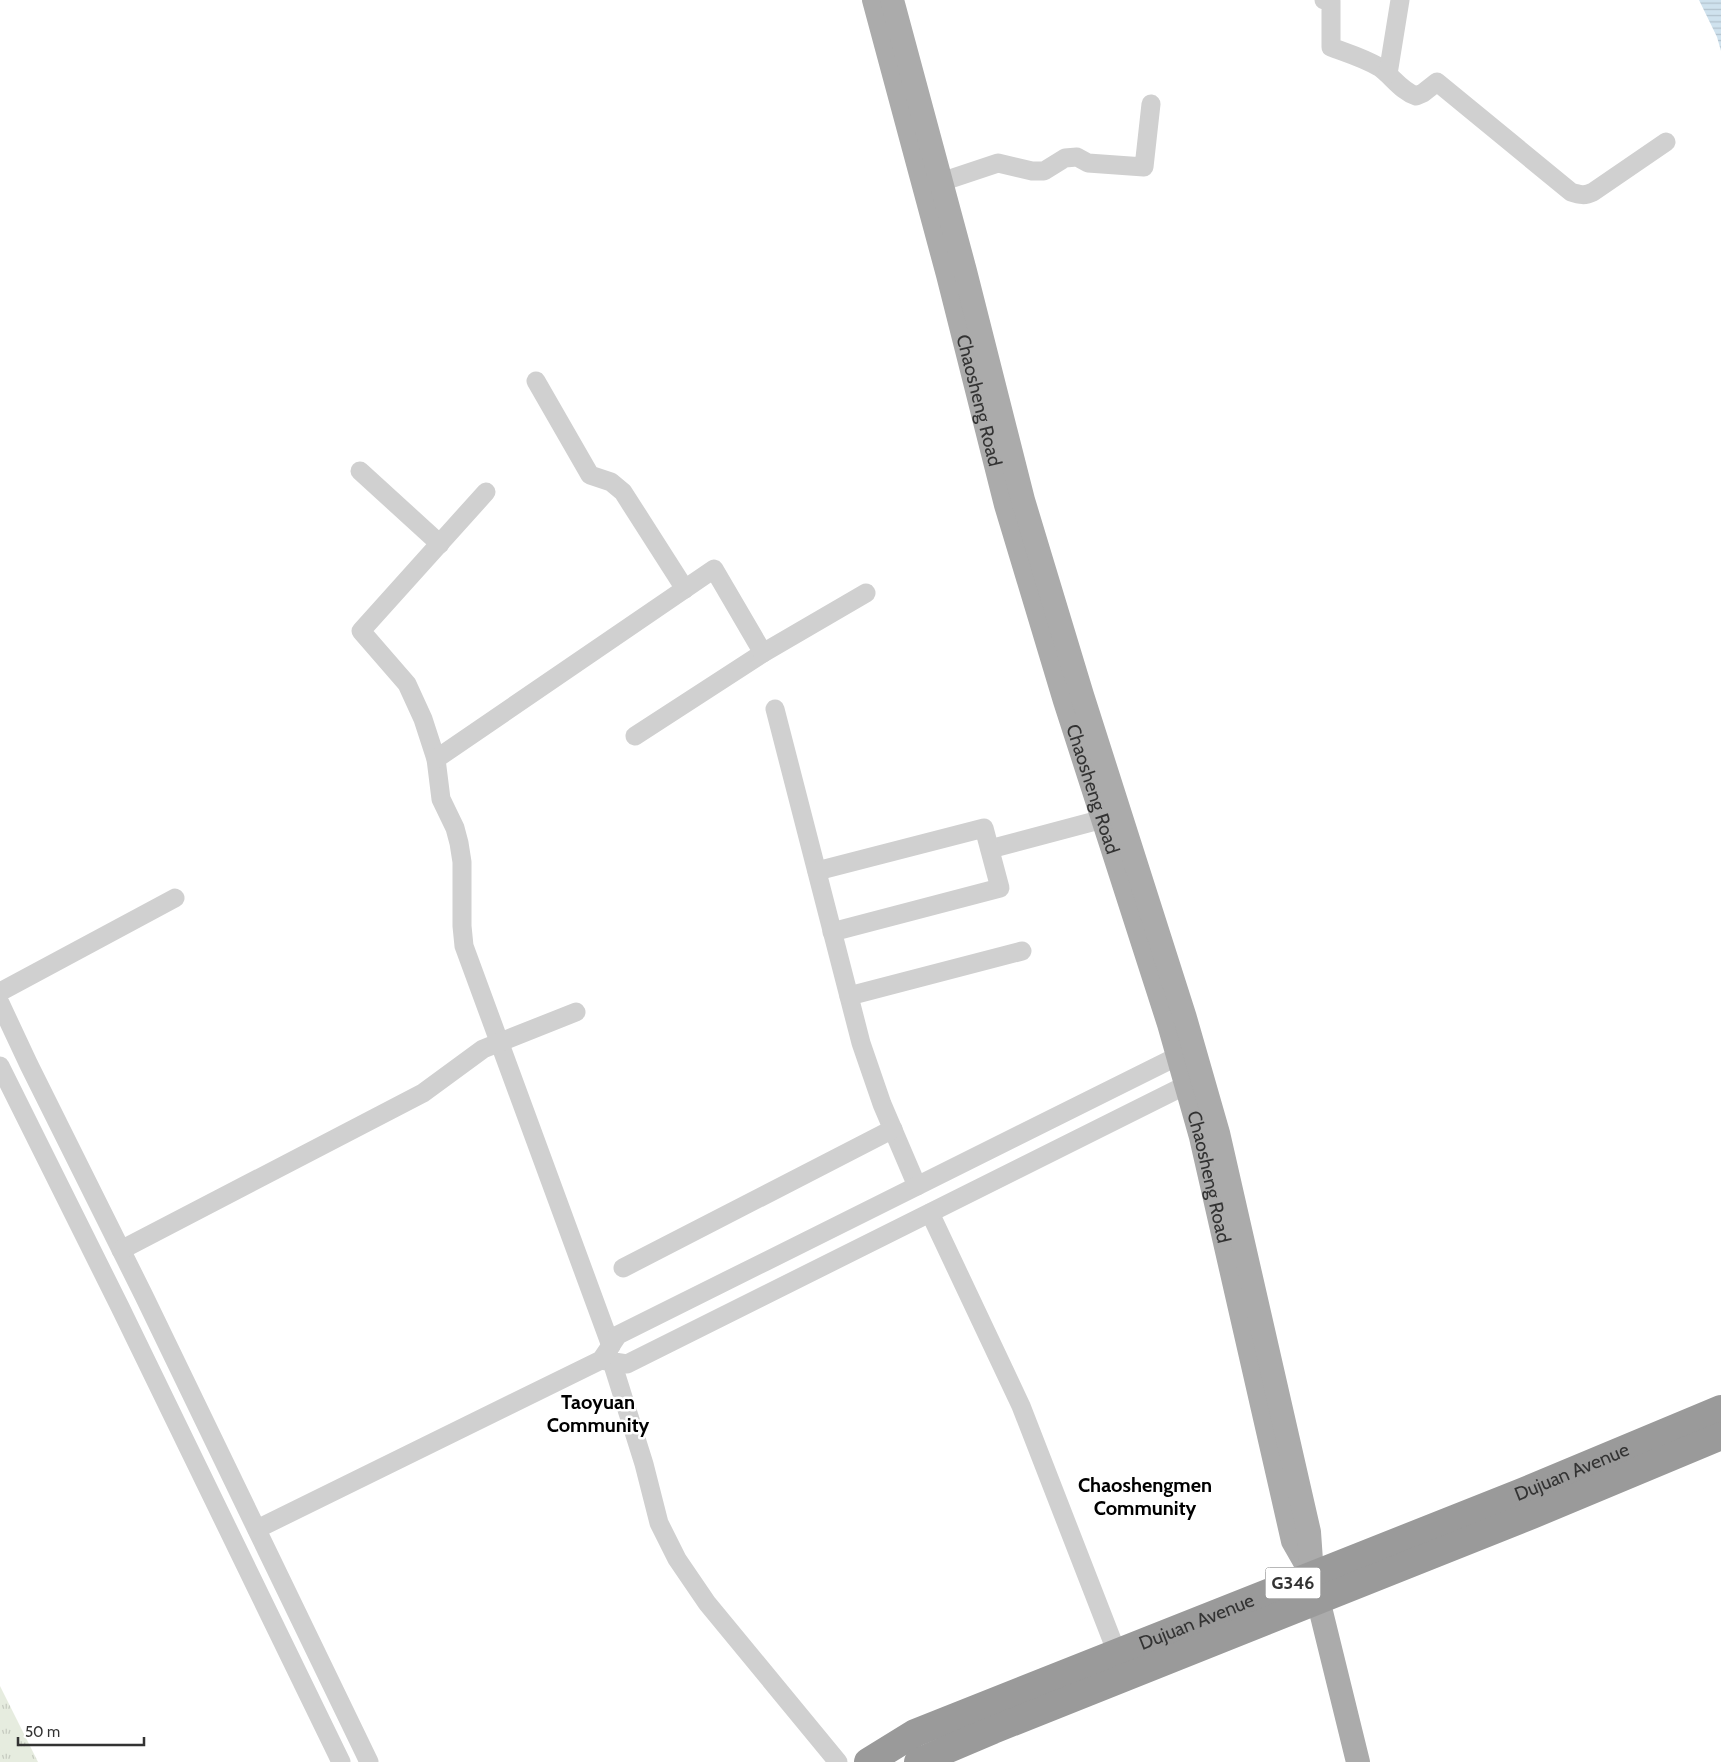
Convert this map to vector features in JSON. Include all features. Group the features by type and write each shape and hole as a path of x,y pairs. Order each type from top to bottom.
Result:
{"highway":[{"name":"Dujuan Avenue","path":"918,1762 1315,1588 1522,1492 1721,1409"},
{"name":"Dujuan Avenue","path":"868,1762 915,1733 1117,1652 1532,1515 1721,1436"}],"main road":[{"name":"Chaosheng Road","path":"874,0 1006,505 1065,701 1178,1056 1202,1138 1293,1541 1315,1588"},
{"name":"Chaosheng Road","path":"892,0 1023,500 1082,695 1185,1018 1218,1133 1309,1532 1315,1588 1358,1762"}],"street":[{"path":"1324,0 1331,2 1331,47 1358,57 1388,74 1409,94 1416,96 1437,82 1571,192 1578,195 1586,195 1593,192 1666,142"},
{"path":"1388,74 1400,0"},
{"path":"941,182 998,163 1032,171 1044,171 1065,158 1077,157 1088,163 1144,167 1151,104"},
{"path":"536,381 590,475 611,482 623,492 685,589"},
{"path":"360,471 440,544"},
{"path":"486,492 361,631 407,684 423,719 436,759 442,799 455,828 459,843 462,862 462,926 464,946 500,1042 608,1356 644,1464 659,1524 677,1559 707,1603 838,1762"},
{"path":"436,759 714,569 763,653"},
{"path":"636,736 763,653 866,593"},
{"path":"776,709 861,1043 882,1104 917,1186"},
{"path":"990,849 1103,819"},
{"path":"817,871 984,828 1000,888 832,932"},
{"path":"0,992 175,898"},
{"path":"849,996 1022,951"},
{"path":"0,1003 369,1762"},
{"path":"121,1250 423,1093 477,1053 576,1012"},
{"path":"257,1529 608,1356 618,1336 1178,1056"},
{"path":"0,1066 120,1307 341,1762"},
{"path":"608,1356 627,1364 1186,1085"},
{"path":"623,1268 893,1130"},
{"path":"930,1213 1021,1406 1117,1652"}],"green space":[{"path":"0,1686 38,1762 0,1762"}],"water":[{"path":"1699,0 1721,0 1721,51 1717,37"}],"district":[{"name":"Taoyuan Community","path":"598,1414"},
{"name":"Chaoshengmen Community","path":"1145,1496"}]}
